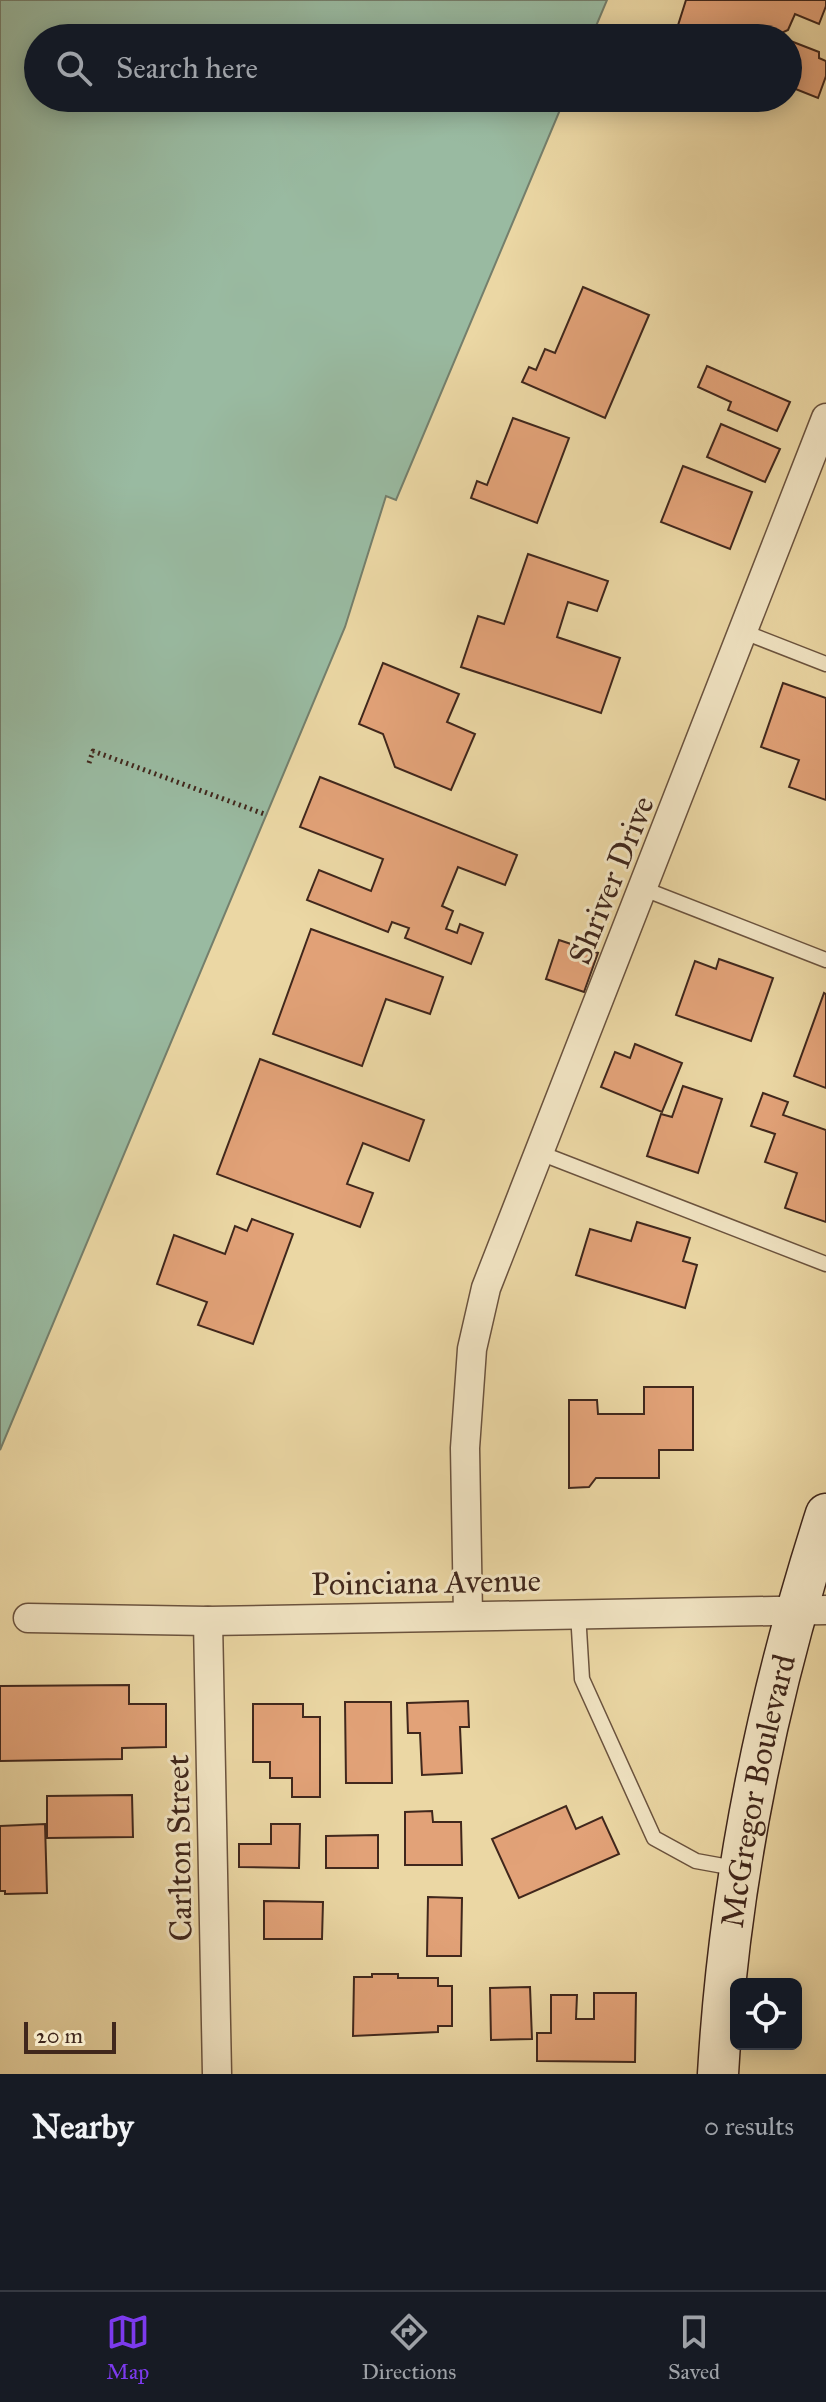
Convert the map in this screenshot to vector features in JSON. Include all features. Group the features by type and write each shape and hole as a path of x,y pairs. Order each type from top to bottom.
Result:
{"main road":[{"name":"McGregor Boulevard","path":"718,2074 723,1993 740,1869 769,1719 810,1610 826,1514"}],"street":[{"name":"Shriver Drive","path":"468,1615 465,1448 472,1349 486,1288 826,418"},
{"name":"Poinciana Avenue","path":"28,1618 208,1621 810,1610"},
{"name":"Carlton Street","path":"208,1621 217,2074"}],"lane":[{"path":"744,632 826,664"},
{"path":"644,889 826,960"},
{"path":"540,1153 826,1264"},
{"path":"578,1613 582,1679 654,1838 696,1861 740,1869"}],"path":[{"path":"89,763 93,751 267,815"}],"shaded area":[{"path":"0,0 607,0 597,24 24,24 24,112 559,112 396,500 386,496 345,627 0,1450"}],"building":[{"path":"686,0 826,0 819,24 795,14 791,24 678,24"},
{"path":"802,45 819,52 819,58 826,61 826,76 818,98 802,92"},
{"path":"583,287 649,315 605,418 522,382 529,367 536,370 545,349 555,353"},
{"path":"707,366 790,402 777,431 728,410 731,402 698,387"},
{"path":"513,418 569,438 537,523 471,498 477,481 487,485"},
{"path":"721,424 780,449 765,482 707,457"},
{"path":"683,466 752,492 730,549 661,522"},
{"path":"528,554 608,581 597,611 568,602 557,637 620,658 601,713 461,667 478,616 504,624"},
{"path":"383,663 459,694 447,722 475,734 451,790 395,767 383,734 359,724"},
{"path":"783,683 826,698 826,800 789,787 799,760 761,747"},
{"path":"320,777 517,855 505,885 458,867 442,906 453,911 446,929 457,933 460,924 483,933 471,964 405,938 409,928 392,922 388,932 307,900 319,870 371,891 383,859 300,827"},
{"path":"311,929 443,977 430,1014 386,999 362,1066 273,1034"},
{"path":"559,940 598,953 584,992 546,979"},
{"path":"719,959 773,978 751,1041 676,1015 695,961 716,969"},
{"path":"826,994 826,1088 794,1076"},
{"path":"635,1044 682,1063 662,1112 601,1087 615,1052 630,1058"},
{"path":"260,1059 424,1120 409,1161 363,1143 347,1184 373,1193 360,1227 217,1174"},
{"path":"683,1086 722,1099 698,1173 647,1156 661,1114 672,1117"},
{"path":"763,1093 788,1102 783,1115 826,1130 826,1222 785,1208 797,1173 765,1162 775,1134 751,1126"},
{"path":"252,1219 293,1234 253,1344 198,1325 207,1302 157,1284 174,1235 225,1254 235,1226 247,1231"},
{"path":"637,1222 690,1238 683,1261 697,1265 685,1308 576,1275 590,1229 631,1241"},
{"path":"644,1387 693,1387 693,1450 659,1450 659,1478 596,1478 589,1487 569,1488 569,1400 597,1400 598,1414 644,1414"},
{"path":"129,1685 129,1704 166,1704 166,1747 122,1748 122,1759 0,1761 0,1686"},
{"path":"468,1701 469,1727 460,1727 462,1773 422,1775 420,1733 408,1733 407,1703"},
{"path":"345,1702 391,1702 392,1783 346,1783"},
{"path":"253,1704 303,1704 303,1717 320,1717 320,1797 292,1797 292,1778 270,1778 270,1762 253,1762"},
{"path":"132,1795 133,1837 47,1838 47,1796"},
{"path":"566,1806 576,1829 602,1817 619,1854 519,1898 492,1839"},
{"path":"432,1811 433,1822 461,1822 462,1865 405,1865 405,1812"},
{"path":"45,1824 47,1893 5,1894 5,1891 0,1891 0,1826"},
{"path":"271,1824 300,1824 299,1868 239,1867 239,1844 271,1844"},
{"path":"378,1835 378,1868 326,1868 326,1836"},
{"path":"428,1897 462,1898 461,1956 427,1956"},
{"path":"264,1901 323,1902 322,1939 264,1939"},
{"path":"372,1974 398,1974 398,1978 438,1978 438,1986 452,1986 452,2026 438,2026 438,2032 353,2036 354,1977 372,1977"},
{"path":"530,1987 532,2039 491,2040 490,1988"},
{"path":"594,1993 636,1993 635,2062 537,2061 537,2033 551,2033 551,1995 577,1995 576,2019 594,2019"}]}
